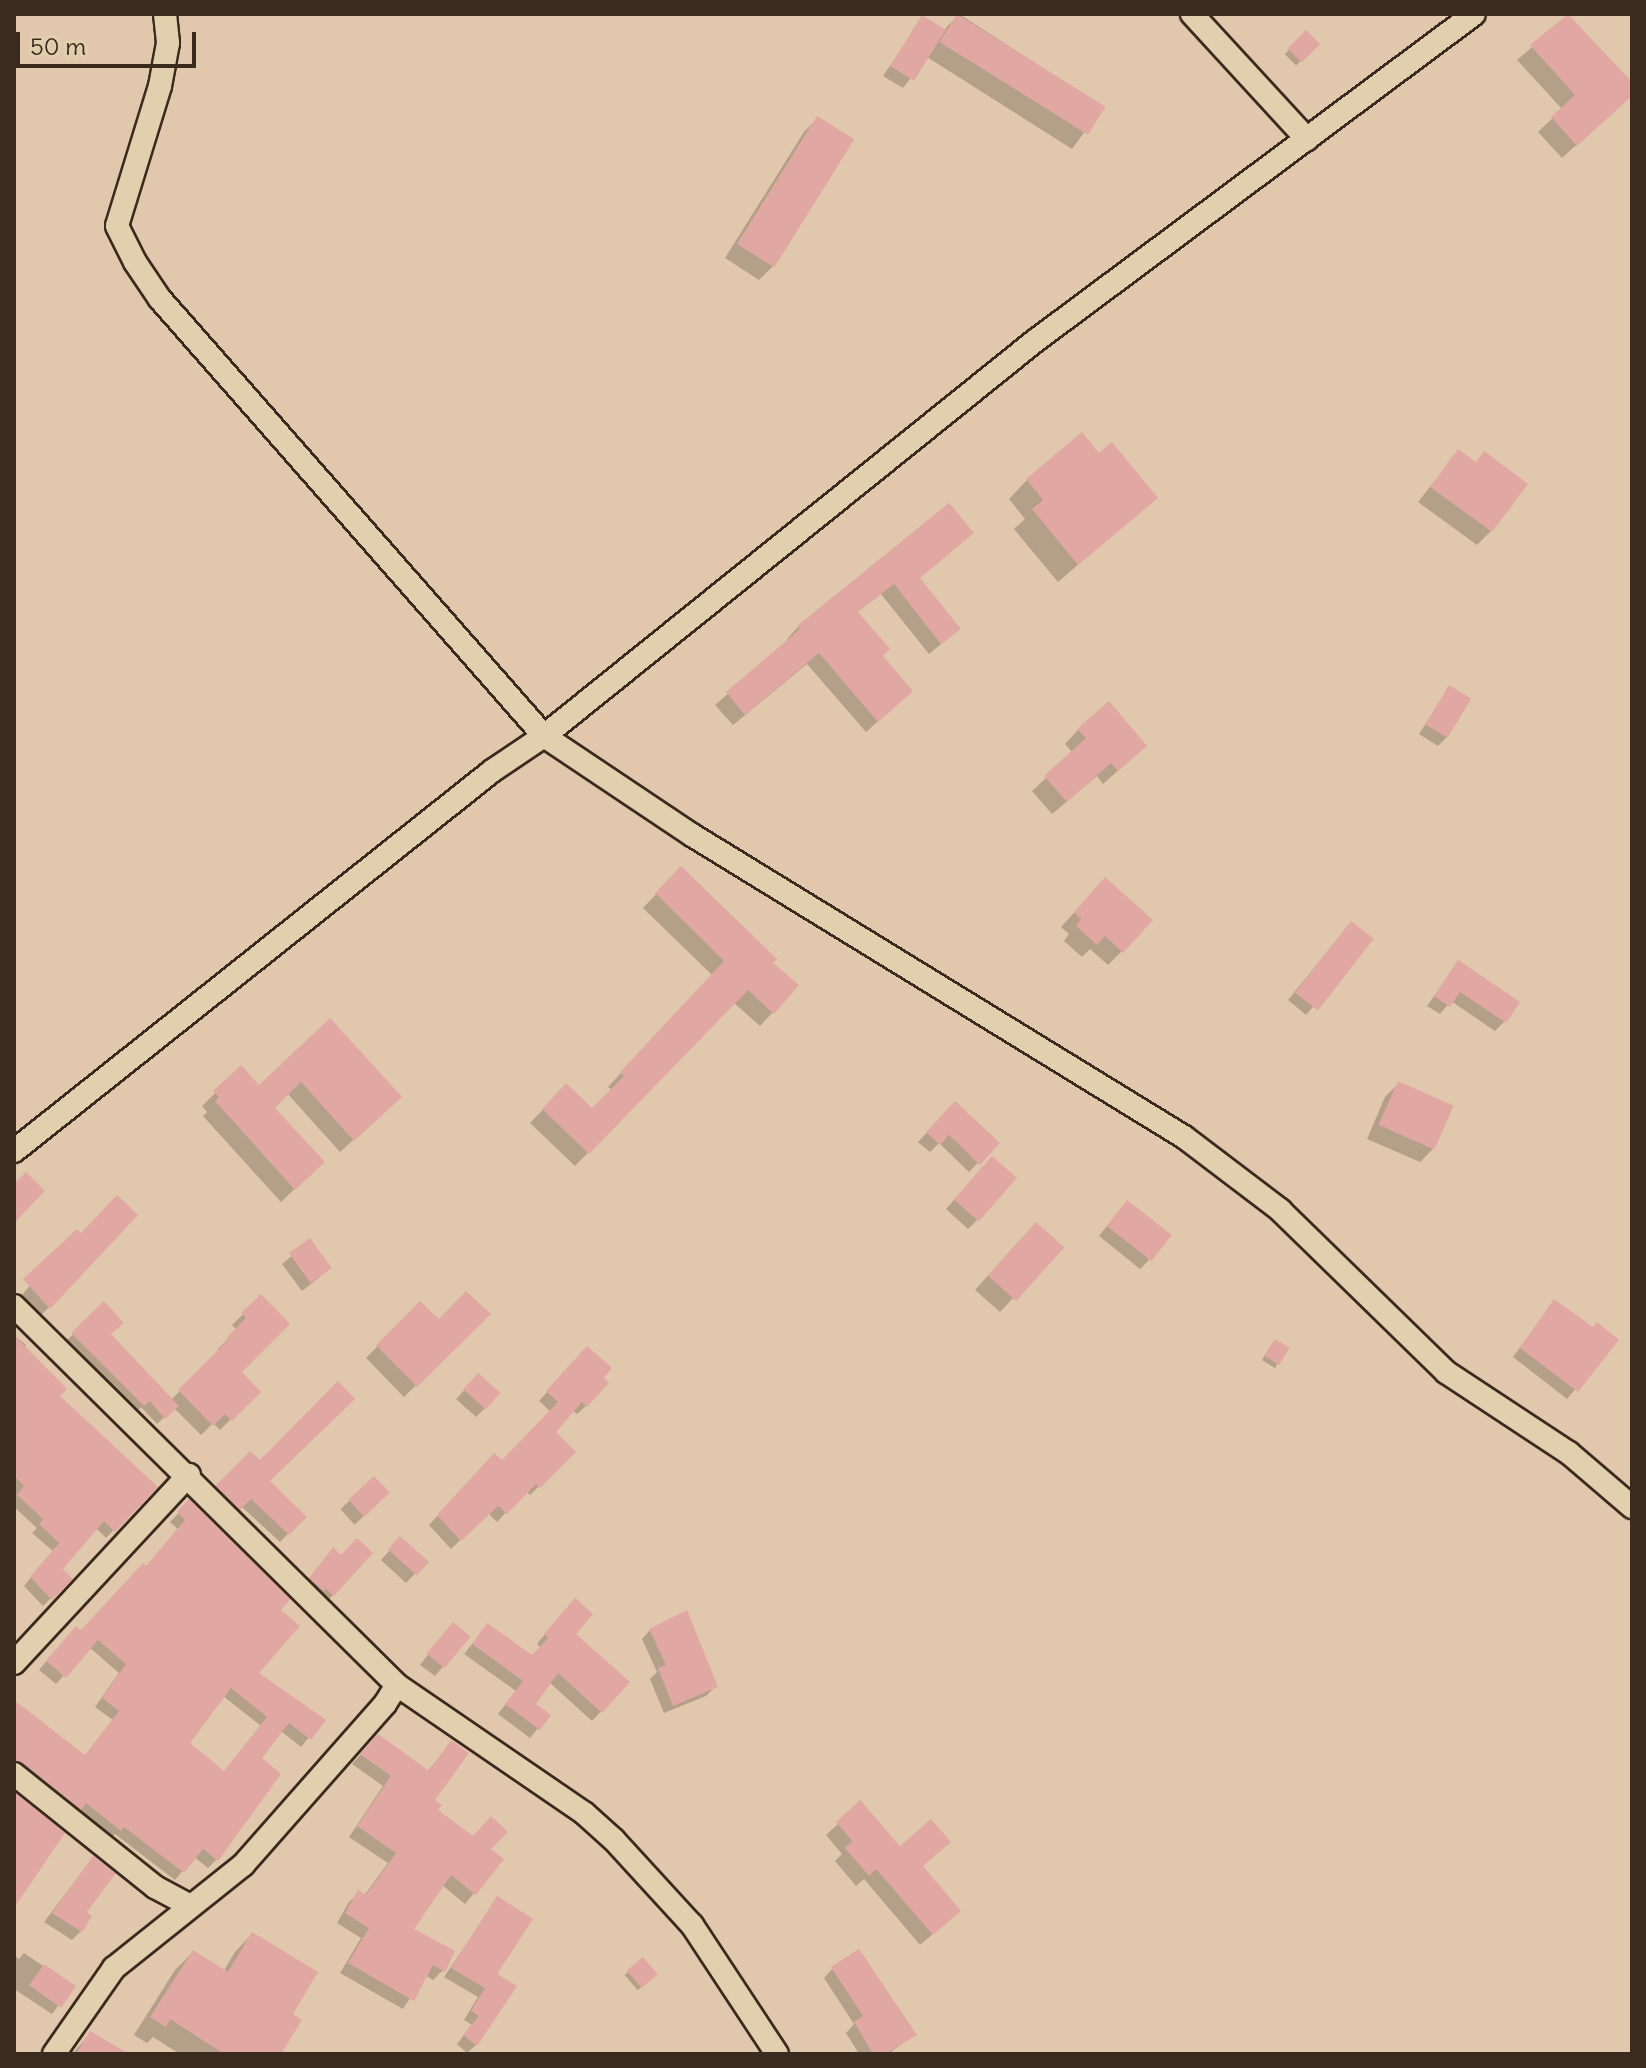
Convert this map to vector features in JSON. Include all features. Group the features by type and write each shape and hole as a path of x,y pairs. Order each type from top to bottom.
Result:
{"street":[{"path":"165,14 168,43 160,86 117,226 135,262 160,299 544,736 692,835 1184,1137 1280,1210 1446,1372 1569,1453 1632,1507"},
{"path":"1192,14 1307,139"},
{"path":"14,1151 480,781 544,736 1035,341 1474,14"},
{"path":"14,1306 189,1475 397,1685 584,1813 614,1840 692,1925 777,2054"},
{"path":"14,1663 189,1475"},
{"path":"54,2054 114,1968 189,1905 219,1887 243,1865 385,1704 397,1685"},
{"path":"14,1774 155,1887 189,1905"}],"building":[{"path":"957,14 1105,107 1088,135 940,42"},
{"path":"1568,14 1632,82 1632,96 1577,146 1551,117 1575,95 1530,45"},
{"path":"922,15 946,30 914,81 890,66"},
{"path":"1306,30 1320,44 1302,63 1288,48"},
{"path":"817,116 854,139 774,267 737,244"},
{"path":"1082,432 1099,453 1112,442 1158,498 1078,565 1032,509 1043,500 1026,479"},
{"path":"1458,449 1476,462 1484,451 1528,484 1492,532 1430,487"},
{"path":"949,503 974,533 920,578 961,629 941,644 894,584 858,612 890,649 883,656 913,691 878,722 819,653 745,715 726,692 800,629 797,626"},
{"path":"1449,685 1471,698 1448,738 1425,724"},
{"path":"1109,701 1147,746 1118,771 1111,763 1067,802 1044,776 1086,738 1077,729"},
{"path":"681,866 777,959 773,963 799,985 774,1014 748,990 589,1154 542,1109 566,1083 592,1108 624,1076 620,1072 724,961 655,893"},
{"path":"1105,877 1153,920 1123,953 1105,936 1097,945 1076,926 1081,919 1074,912"},
{"path":"1351,921 1374,939 1318,1011 1295,993"},
{"path":"1458,960 1520,1002 1506,1023 1460,992 1450,1007 1434,996"},
{"path":"330,1018 402,1097 354,1141 301,1082 275,1108 325,1162 295,1190 215,1101 219,1097 213,1091 241,1065 259,1085"},
{"path":"1398,1081 1454,1106 1434,1150 1378,1125"},
{"path":"955,1101 1000,1143 980,1165 949,1135 940,1145 926,1132"},
{"path":"992,1156 1017,1178 979,1221 954,1200"},
{"path":"26,1172 45,1191 14,1223 14,1184"},
{"path":"117,1195 138,1215 50,1309 23,1279 77,1229 81,1233"},
{"path":"1127,1200 1172,1235 1152,1261 1107,1226"},
{"path":"1036,1222 1064,1247 1016,1301 988,1276"},
{"path":"310,1238 332,1268 311,1283 289,1253"},
{"path":"466,1291 491,1314 417,1387 376,1345 420,1301 439,1319"},
{"path":"261,1294 290,1324 242,1372 261,1392 232,1421 225,1414 213,1426 178,1390 229,1339 227,1337 246,1318 241,1313"},
{"path":"1554,1299 1593,1327 1597,1322 1619,1340 1578,1392 1520,1348"},
{"path":"104,1301 124,1323 111,1334 179,1406 165,1419 150,1401 144,1406 71,1333"},
{"path":"14,1335 67,1389 60,1396 158,1487 115,1532 104,1521 63,1569 73,1579 52,1600 30,1577 59,1543 39,1524 43,1519 17,1495 24,1486 14,1476"},
{"path":"1275,1339 1290,1348 1279,1365 1265,1356"},
{"path":"587,1346 612,1368 604,1378 609,1383 587,1407 582,1402 556,1432 576,1452 540,1488 536,1484 507,1514 498,1506 461,1541 437,1515 494,1453 502,1460 558,1402 546,1391"},
{"path":"478,1373 500,1393 486,1409 463,1389"},
{"path":"338,1381 355,1399 270,1481 307,1517 289,1535 251,1499 240,1510 215,1486 250,1451 260,1460"},
{"path":"374,1476 390,1493 364,1517 348,1500"},
{"path":"189,1499 290,1599 281,1610 300,1626 259,1673 326,1720 311,1740 289,1723 262,1758 281,1774 218,1861 203,1849 184,1873 124,1827 121,1831 86,1803 81,1810 23,1763 14,1760 14,1700 85,1755 119,1711 102,1698 126,1664 98,1640 66,1678 46,1661 76,1626 81,1630 143,1563 146,1566 185,1520 177,1512","holes":["231,1688 267,1717 224,1771 190,1743"]},
{"path":"400,1536 429,1562 417,1575 388,1549"},
{"path":"357,1538 373,1553 334,1596 309,1578 333,1547 341,1555"},
{"path":"575,1598 593,1614 576,1634 630,1682 602,1713 558,1673 536,1704 551,1715 540,1730 505,1704 523,1681 472,1644 487,1623 532,1655 548,1638 544,1634"},
{"path":"687,1610 718,1687 673,1706 658,1668 666,1665 649,1629"},
{"path":"453,1622 471,1637 444,1668 427,1653"},
{"path":"378,1734 429,1771 451,1740 469,1753 435,1800 442,1805 438,1810 473,1836 491,1816 508,1832 491,1849 504,1859 476,1895 451,1875 414,1929 455,1951 445,1972 433,1965 414,2001 348,1963 369,1928 345,1913 358,1890 366,1895 396,1853 357,1826 391,1776 360,1754"},
{"path":"14,1792 65,1833 14,1908"},
{"path":"860,1800 900,1846 931,1819 951,1842 923,1866 961,1911 933,1935 876,1869 869,1876 845,1848 852,1841 836,1822"},
{"path":"93,1856 116,1873 87,1912 92,1916 82,1932 52,1913"},
{"path":"497,1896 533,1919 497,1974 517,1986 477,2046 463,2035 479,2016 471,2011 485,1988 451,1968"},
{"path":"252,1932 318,1972 293,2014 302,2020 281,2054 224,2054 170,2019 166,2027 150,2017 193,1950 228,1972"},
{"path":"859,1949 917,2035 885,2054 873,2054 854,2022 863,2016 831,1967"},
{"path":"643,1957 658,1975 642,1988 627,1970"},
{"path":"44,1964 76,1986 61,2008 29,1985"},
{"path":"90,2031 129,2054 76,2054"}]}
